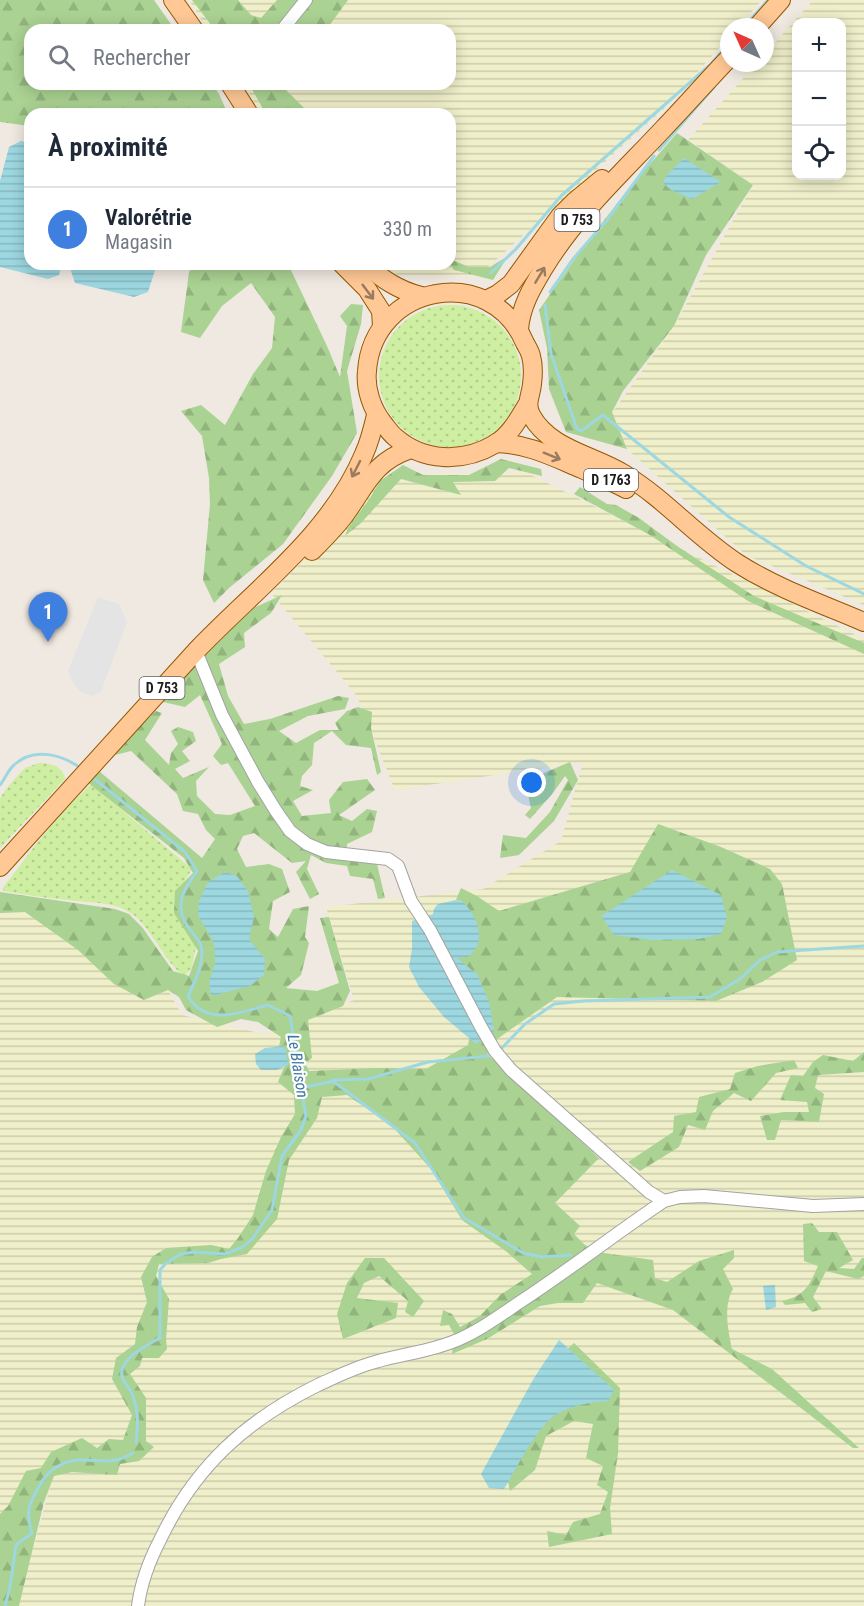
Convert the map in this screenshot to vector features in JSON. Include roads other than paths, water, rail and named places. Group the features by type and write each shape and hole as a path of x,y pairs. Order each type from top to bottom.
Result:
{"main road":[{"path":"173,0 190,24"},
{"path":"765,18 782,0"},
{"name":"D 753","path":"519,329 520,315 526,299 553,253 576,221 610,182 664,129 720,68"},
{"path":"234,90 244,108"},
{"name":"D 753","path":"486,300 511,284 546,234 574,202 664,129"},
{"path":"348,270 367,289 381,311 382,326"},
{"path":"371,270 404,292 421,296"},
{"path":"456,292 486,300 505,312 519,329 531,356 532,383 527,405 513,428 496,443 472,455 451,458 428,455 411,448 394,436 376,415 369,396 366,373 370,350 382,326 399,309 421,296 456,292"},
{"name":"D 1763","path":"527,405 531,416 555,441 623,473 650,492 735,562 760,577 864,622"},
{"name":"D 753","path":"0,867 225,620 300,549 320,525 334,507 364,454 376,415"},
{"name":"D 1763","path":"496,443 530,448 612,481 654,505 713,545"},
{"name":"D 753","path":"253,595 306,557 329,534 381,464 397,453 411,448"}],"street":[{"path":"287,24 306,0"},
{"path":"196,651 222,715 270,801 290,831 308,844 326,852 388,859 398,866 411,901 430,930 481,1027 501,1059 649,1192 664,1201"},
{"path":"138,1606 149,1561 171,1517 190,1486 208,1464 237,1437 291,1398 339,1375 375,1362 441,1347 467,1336 556,1278 664,1201 680,1197 704,1196 813,1206 864,1204"}],"water":[{"path":"24,142 24,270 60,270 59,275 48,279 0,267 0,181 9,147"},
{"path":"684,158 721,182 692,199 671,190 663,183 667,175"},
{"path":"71,270 155,270 148,292 134,297 75,283"},
{"path":"672,870 721,895 727,918 721,934 699,939 652,940 614,935 601,916"},
{"path":"225,872 237,876 248,891 254,917 249,939 265,959 264,975 250,986 211,996 209,982 215,964 215,952 213,941 198,915 199,901 208,882"},
{"path":"462,901 470,910 479,934 477,946 472,953 468,957 457,958 477,974 489,1002 494,1031 476,1044 444,1017 419,987 409,967 412,949 412,921 433,914 438,904"},
{"path":"283,1046 286,1050 288,1065 277,1070 261,1070 256,1064 255,1054 265,1048"},
{"path":"775,1285 776,1307 766,1310 763,1286"},
{"path":"559,1340 614,1390 608,1401 576,1406 553,1417 535,1437 504,1489 489,1488 481,1474 534,1378"}],"waterway":[{"path":"752,18 768,0"},
{"path":"491,273 516,249 561,196 711,64 720,54"},
{"path":"659,150 714,87"},
{"path":"550,292 654,156"},
{"path":"545,305 551,354 577,429 581,431 603,415 729,517 806,566 864,594"},
{"name":"Le Blaison","path":"0,785 14,765 22,759 39,754 66,760 82,769"},
{"name":"Le Blaison","path":"92,777 185,852 197,871 184,891 181,904 184,919 199,941 202,952 198,972 188,997 198,1008 214,1015 233,1014 268,1005 290,1016 306,1116 301,1130 282,1156 272,1210 253,1238 243,1247 225,1254 194,1252 181,1254 166,1263 160,1270 160,1338 129,1358 122,1370 123,1379 132,1393 136,1409 138,1425 136,1443"},
{"path":"501,1049 525,1024 554,1004 710,997 740,979 760,960 777,952 864,946"},
{"path":"333,1080 368,1079 428,1062 488,1056"},
{"path":"301,1088 333,1081 415,1143 464,1218 523,1253 542,1257 571,1255"},
{"name":"Le Blaison","path":"5,1606 16,1545 32,1533 29,1520 30,1505 45,1477 54,1469 71,1461 112,1461 133,1453"}],"place":[{"name":"Valorétrie","path":"48,642"}]}
